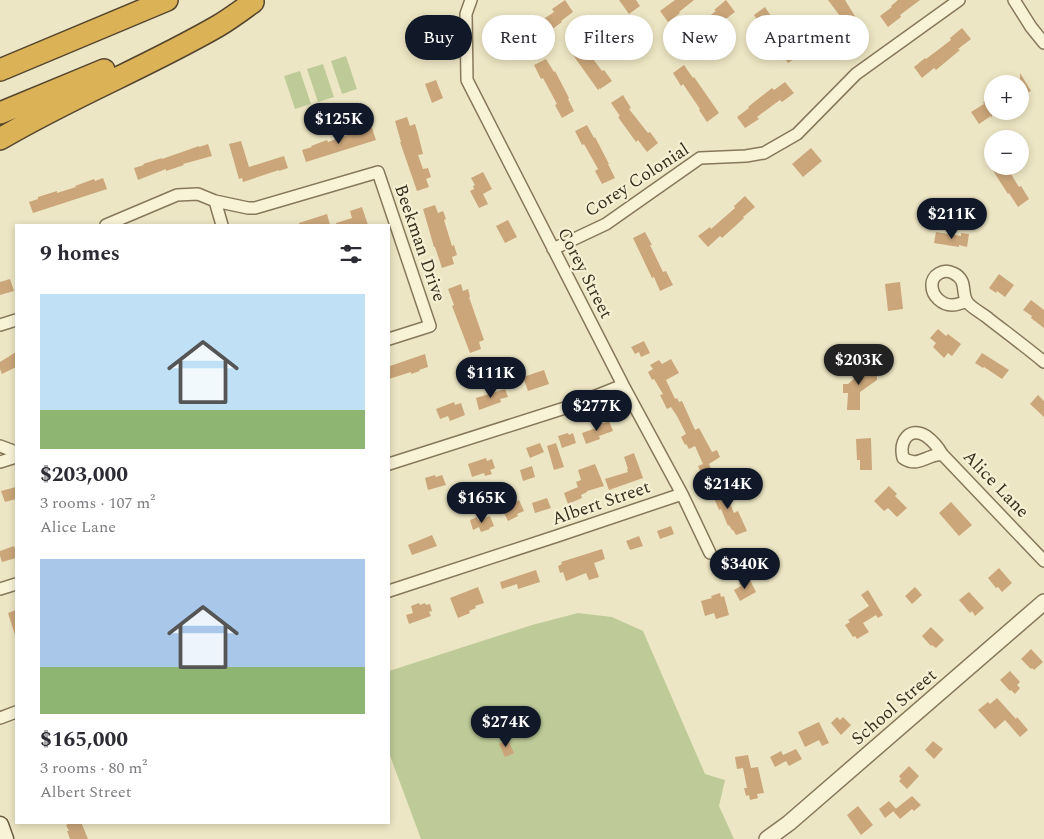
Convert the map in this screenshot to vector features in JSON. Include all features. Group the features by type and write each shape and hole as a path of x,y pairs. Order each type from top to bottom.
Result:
{"highway":[{"path":"0,70 167,0"},
{"path":"0,113 173,41 255,1"},
{"path":"0,139 43,115 181,46 255,1"},
{"path":"0,62 97,29"}],"main road":[{"path":"0,825 5,839"}],"street":[{"name":"Corey Street","path":"471,0 466,14 467,80 623,385 682,494 710,553"},
{"name":"Corey Colonial","path":"553,249 606,224 700,158 746,156 764,153 798,134 856,74 959,0"},
{"path":"1014,0 1031,27 1044,43"},
{"name":"Beekman Drive","path":"108,224 177,195 198,194 215,201 255,208 378,172 430,326 390,339"},
{"path":"215,201 222,224"},
{"path":"967,302 1044,362"},
{"path":"0,325 15,320"},
{"path":"390,464 568,407 623,385"},
{"path":"0,446 15,452"},
{"name":"Alice Lane","path":"942,454 1044,561"},
{"path":"0,462 15,457"},
{"name":"Albert Street","path":"390,591 682,494"},
{"path":"0,590 15,584"},
{"name":"School Street","path":"767,839 789,823 1044,602"},
{"path":"0,718 15,712"}],"green space":[{"path":"346,56 357,89 342,94 331,61"},
{"path":"323,64 334,97 318,102 307,69"},
{"path":"300,71 311,104 295,109 284,76"},
{"path":"578,613 612,617 643,631 705,774 725,780 719,806 734,839 421,839 390,756 390,671 532,625"}],"building":[{"path":"565,0 573,12 565,15 562,22 555,27 555,15 550,15 554,12 552,9"},
{"path":"619,0 636,0 640,6 629,14"},
{"path":"675,0 694,0 677,15 663,15 660,11"},
{"path":"726,0 735,12 731,15 711,15 716,11 714,10"},
{"path":"828,0 845,0 854,15 839,15"},
{"path":"898,0 920,0 888,27 880,16"},
{"path":"765,7 770,15 754,15"},
{"path":"962,28 971,39 936,70 934,68 922,78 914,67 951,40 950,38"},
{"path":"547,60 555,71 574,111 562,118 555,105 557,104 534,65"},
{"path":"577,60 594,60 612,81 598,90"},
{"path":"684,65 719,113 707,122 683,84 681,86 673,73"},
{"path":"436,80 443,98 432,103 425,84"},
{"path":"785,82 794,93 782,102 780,100 757,117 759,119 745,128 737,117 772,88 774,90"},
{"path":"623,95 631,108 629,109 658,143 647,152 638,140 636,142 618,117 620,116 611,103"},
{"path":"984,104 985,120 979,124 971,112"},
{"path":"407,117 410,126 415,124 423,154 418,155 423,169 428,168 431,177 426,179 429,187 417,191 400,142 395,121"},
{"path":"587,125 615,178 602,184 595,171 598,169 575,131"},
{"path":"372,128 376,140 306,162 302,150 327,140 328,142"},
{"path":"241,141 249,167 284,156 288,168 243,182 242,178 239,179 229,144"},
{"path":"208,144 212,156 166,171 166,169 138,180 134,168"},
{"path":"811,148 822,161 803,177 792,164"},
{"path":"483,172 492,189 483,194 488,204 479,208 470,191 474,189 473,186 475,185 471,178"},
{"path":"996,175 1012,175 1029,199 1018,207"},
{"path":"103,178 107,189 33,213 29,202 38,199 38,197 76,187 94,179 95,181"},
{"path":"745,196 755,207 722,238 720,236 708,247 698,236 710,227 711,229 735,208 734,206"},
{"path":"435,205 438,213 443,211 452,246 454,245 457,255 452,257 454,264 442,268 423,209"},
{"path":"362,207 368,224 336,224 352,218 350,211"},
{"path":"327,214 330,224 299,224"},
{"path":"508,220 517,237 505,243 496,226"},
{"path":"645,232 663,272 666,271 673,285 660,291 633,238"},
{"path":"936,232 961,236 961,233 969,234 967,247 934,243"},
{"path":"999,274 1014,285 1005,297 989,288"},
{"path":"10,279 14,291 0,295 0,282"},
{"path":"900,282 903,309 888,311 885,284"},
{"path":"461,284 463,291 468,289 484,340 479,342 481,349 470,353 452,306 454,305 448,289"},
{"path":"1031,300 1044,310 1044,328 1023,310"},
{"path":"938,329 961,344 952,356 948,353 944,358 933,347 936,343 930,338"},
{"path":"644,341 650,353 641,357 639,352 635,354 631,347"},
{"path":"15,353 15,368 2,374 0,362"},
{"path":"982,353 1009,370 1002,379 975,363"},
{"path":"425,354 428,367 411,374 411,372 390,379 390,366"},
{"path":"671,359 679,373 666,380 675,399 677,398 679,402 682,401 695,430 699,428 712,452 717,450 720,457 709,464 714,474 704,479 698,466 703,464 695,446 689,449 685,445 681,437 686,434 677,416 671,407 667,409 660,395 663,394 648,372 653,369 650,365 659,360 662,364"},
{"path":"868,363 877,374 877,380 860,392 860,410 847,410 848,393 843,393 843,384 848,384 857,376 855,374"},
{"path":"544,370 549,384 528,391 523,377"},
{"path":"505,389 508,397 500,399 501,402 479,410 476,398"},
{"path":"1038,395 1044,401 1044,417 1030,404"},
{"path":"454,402 455,405 461,403 465,415 450,421 448,416 440,419 436,409"},
{"path":"609,421 613,431 599,436 600,439 586,444 582,433"},
{"path":"568,433 569,435 573,433 576,443 562,448 558,436"},
{"path":"871,438 872,470 860,470 860,460 857,460 856,439"},
{"path":"540,443 544,452 530,458 526,448"},
{"path":"556,443 564,467 554,470 547,446"},
{"path":"634,453 643,478 609,490 605,479 628,472 624,457"},
{"path":"486,458 487,461 492,459 495,468 490,470 492,474 485,476 484,473 472,477 468,464"},
{"path":"595,464 604,486 587,491 581,495 582,498 568,504 564,493 578,487 576,482 581,480 578,470"},
{"path":"532,466 535,477 523,481 520,470"},
{"path":"435,475 436,477 442,475 446,485 428,490 425,478"},
{"path":"720,481 734,513 738,511 747,531 736,535 728,526 721,509 719,510 713,496 717,494 712,484"},
{"path":"889,486 897,494 895,496 907,508 897,517 888,508 884,511 874,501"},
{"path":"15,487 15,499 5,502 1,491"},
{"path":"547,498 551,508 535,513 532,503"},
{"path":"515,500 516,502 519,500 524,511 508,521 504,513 510,510 507,503"},
{"path":"951,502 972,525 959,536 939,513"},
{"path":"490,516 494,526 481,532 479,527 473,530 470,520 477,517 478,520"},
{"path":"671,526 674,534 660,539 657,531"},
{"path":"432,535 437,546 412,555 408,545"},
{"path":"639,536 643,546 630,550 626,541"},
{"path":"14,546 15,558 2,562 0,551"},
{"path":"602,549 605,559 594,563 599,577 589,580 586,573 566,581 563,572 560,573 558,566 562,564 561,562"},
{"path":"999,568 1012,583 1002,592 988,578"},
{"path":"536,570 540,582 518,589 517,584 502,589 500,582"},
{"path":"749,578 756,592 740,601 734,590 741,586 739,583"},
{"path":"478,587 484,603 475,606 476,608 469,611 470,613 458,618 450,598"},
{"path":"915,587 922,595 912,604 905,596"},
{"path":"868,590 883,615 878,618 876,615 863,623 869,632 857,639 855,636 853,637 845,625 850,622 848,620 869,606 861,595"},
{"path":"969,592 984,608 975,616 959,600"},
{"path":"720,593 721,597 724,596 729,615 716,619 714,613 705,616 701,601 712,598 711,596"},
{"path":"419,603 420,605 430,604 432,611 429,612 431,616 409,624 406,615 413,613 411,606"},
{"path":"15,610 15,635 8,613"},
{"path":"931,627 944,640 936,648 931,646 922,636"},
{"path":"1031,649 1043,662 1034,670 1021,659"},
{"path":"1010,671 1020,682 1017,685 1020,688 1015,694 1000,680"},
{"path":"997,698 1028,730 1020,737 1005,720 995,729 978,710"},
{"path":"837,717 840,720 843,717 851,725 841,735 831,723"},
{"path":"819,722 829,743 822,746 819,740 805,747 798,732"},
{"path":"508,740 514,753 505,757 499,744"},
{"path":"933,741 943,749 934,759 925,750"},
{"path":"796,749 802,759 789,766 786,761 775,767 770,757 781,751 783,755"},
{"path":"748,755 751,768 758,767 764,793 757,794 758,798 750,800 749,795 746,796 744,788 747,788 743,768 737,769 735,757"},
{"path":"909,766 919,776 907,789 899,781 901,779 899,776"},
{"path":"912,796 921,805 914,811 912,809 900,819 893,811"},
{"path":"889,801 896,809 885,818 879,809"},
{"path":"858,806 873,825 861,835 847,815"},
{"path":"82,824 88,839 70,839 66,825"}]}
